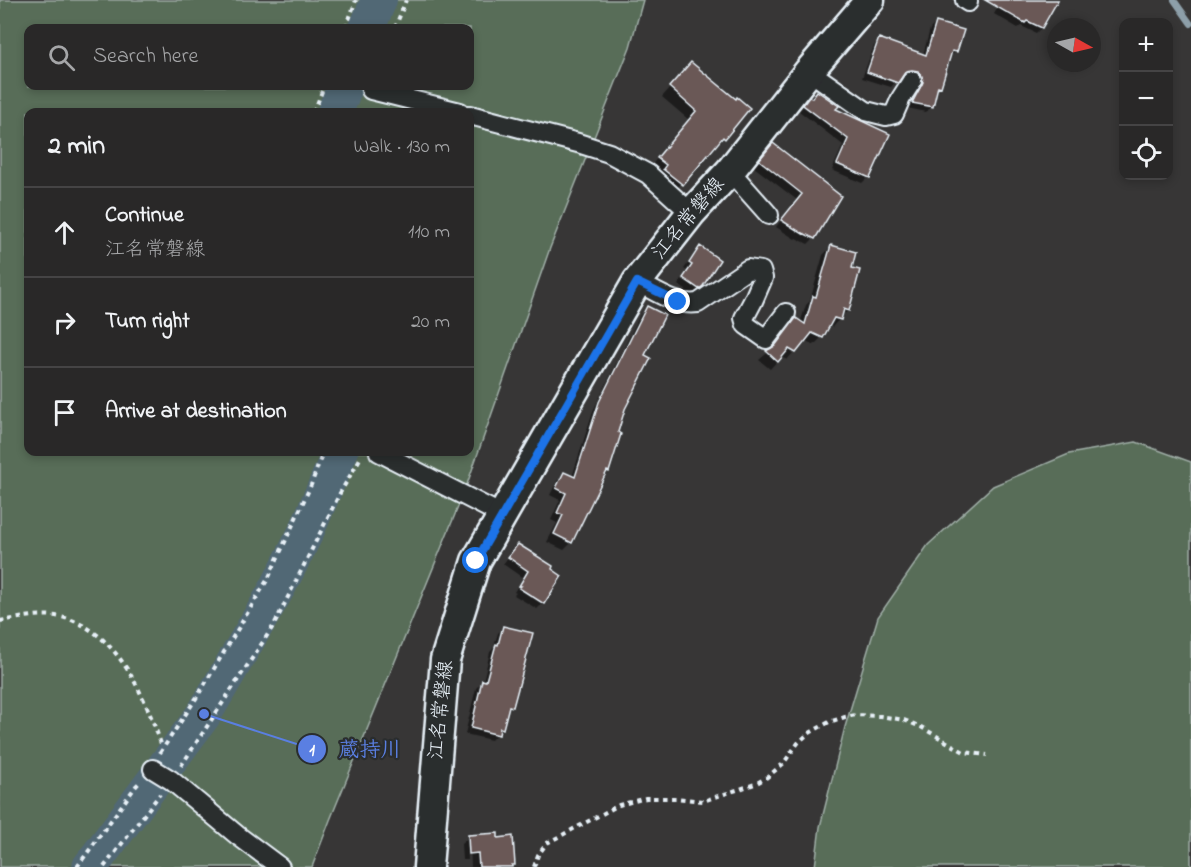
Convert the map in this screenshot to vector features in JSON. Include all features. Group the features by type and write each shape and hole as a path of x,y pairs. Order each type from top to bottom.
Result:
{"main road":[{"name":"江名常磐線","path":"428,867 445,660 476,561 637,282 691,213 730,171 809,71 870,0"}],"street":[{"path":"809,71 866,111 886,116 894,114 912,81"},
{"path":"371,90 444,108"},
{"path":"474,116 609,153 648,174 691,213"},
{"path":"730,171 769,215"},
{"path":"637,282 670,299 688,304 698,303 748,269 754,269 761,271 763,278 744,318 746,325 766,339 786,313"},
{"path":"387,456 502,515"},
{"path":"153,769 171,780 237,835 280,867"}],"path":[{"path":"347,24 356,0"},
{"path":"397,24 406,0"},
{"path":"316,108 322,90"},
{"path":"77,867 136,786 153,769 163,748 269,577 311,485 322,456"},
{"path":"104,867 171,780 274,625 340,493 362,456"},
{"path":"0,621 45,615 64,618 83,625 99,636 129,672 151,714 163,748"},
{"path":"534,867 537,855 548,843 619,805 646,798 703,801 755,784 783,764 798,743 808,734 829,722 845,717 880,716 904,720 921,727 964,752 987,755"}],"green space":[{"path":"0,0 643,0 630,47 550,248 465,490 312,867 0,867"},
{"path":"1136,442 1191,462 1191,867 815,867 820,827 845,727 878,617 928,545 993,486 1069,454"}],"building":[{"path":"985,0 1058,0 1042,28 1027,21 1025,23"},
{"path":"936,22 964,30 957,52 952,51 941,87 938,86 933,107 912,103 923,82 918,71 906,71 898,83 867,72 879,38 926,55"},
{"path":"691,62 750,108 683,185 663,169 666,165 657,158 696,111 669,87"},
{"path":"817,91 839,106 836,109 890,134 870,178 837,164 848,139 803,105"},
{"path":"773,143 841,196 815,239 781,220 802,194 759,160"},
{"path":"831,245 856,252 852,268 860,270 849,311 844,309 841,320 834,318 823,338 812,333 796,353 789,349 778,362 766,351 775,346 796,318 805,324 813,296 816,297"},
{"path":"700,246 720,260 699,289 683,278 692,265 689,263"},
{"path":"647,306 665,315 645,355 651,358 625,409 618,432 621,434 609,472 607,471 572,543 554,534 563,515 557,513 566,493 556,488 564,472 575,477 599,402"},
{"path":"518,544 553,566 552,569 562,576 544,604 519,588 528,571 508,557"},
{"path":"503,626 533,633 513,707 509,706 503,729 500,728 499,735 471,728 482,680 486,681"},
{"path":"498,833 498,838 513,836 515,865 512,867 479,867 478,853 469,854 468,835"}],"waterway":[{"path":"369,24 379,0"},
{"path":"1174,0 1191,24"},
{"path":"337,108 343,90"},
{"path":"90,867 204,714 278,587 307,530 338,456"}],"place":[{"name":"蔵持川","path":"204,714"}],"route":[{"path":"476,561 637,282 678,302"}]}
